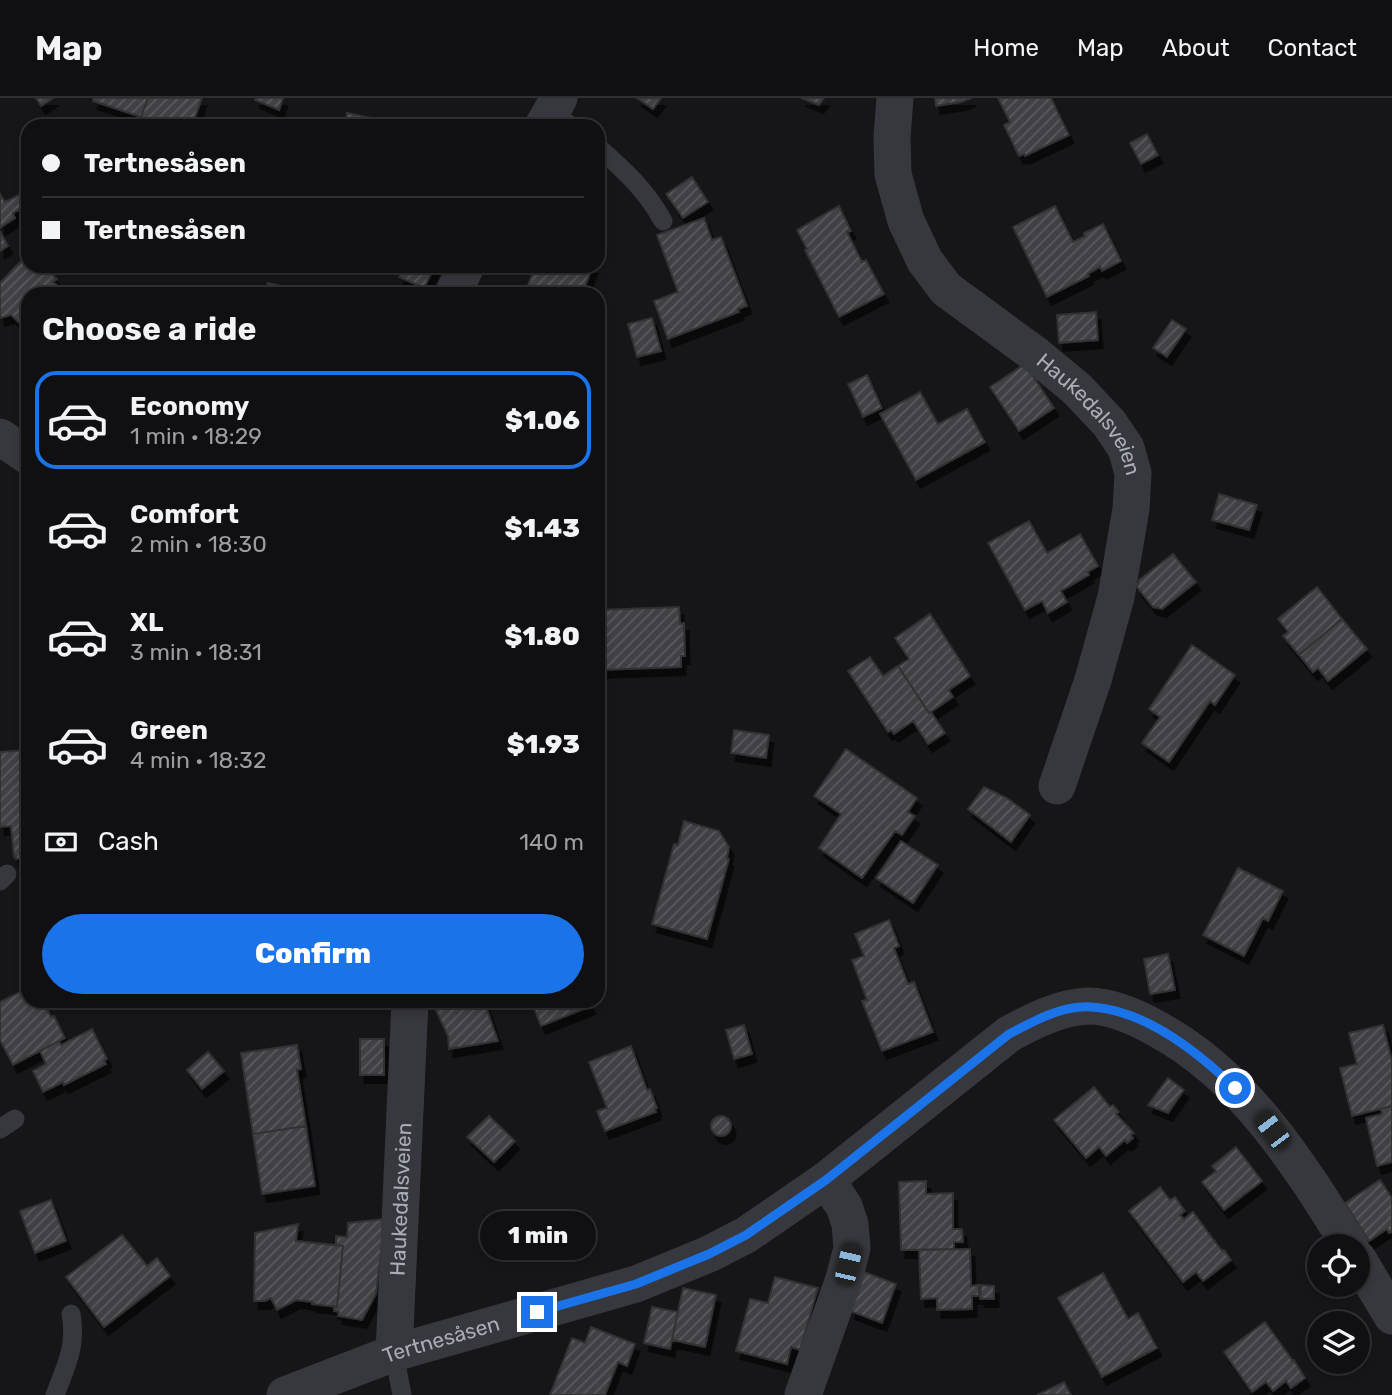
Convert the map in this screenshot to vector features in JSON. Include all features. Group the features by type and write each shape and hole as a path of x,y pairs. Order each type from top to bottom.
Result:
{"street":[{"name":"Haukedalsveien","path":"895,98 891,137 893,174 906,221 925,261 946,289 1077,388 1126,448 1133,473 1131,509 1116,597 1093,680 1056,786"},
{"path":"0,437 21,451"},
{"name":"Tertnesåsen","path":"299,1392 394,1353 636,1284 709,1254 746,1235 826,1180 1009,1034 1036,1019 1089,1006 1115,1010 1145,1022 1184,1044 1215,1069 1255,1108 1316,1191 1343,1234"},
{"name":"Haukedalsveien","path":"394,1353 410,1008"},
{"path":"803,1395 844,1279 852,1248 850,1224 844,1206 826,1180"},
{"path":"1370,1279 1392,1317"}],"lane":[{"path":"605,153 652,201 663,221"},
{"path":"55,1395 70,1355 74,1330 71,1314"},
{"name":"Haukedalsveien","path":"394,1353 402,1395"}],"building":[{"path":"36,98 53,98 41,106"},
{"path":"94,98 148,98 141,117 93,101"},
{"path":"148,98 202,98 194,119 136,119 137,116 141,117"},
{"path":"283,98 279,110 255,100"},
{"path":"637,98 661,98 653,109"},
{"path":"801,98 824,98 819,105"},
{"path":"935,98 972,98 936,106"},
{"path":"998,98 1051,98 1069,135 1025,156 1019,156 1004,125 1010,122"},
{"path":"347,113 376,119 346,119"},
{"path":"1147,134 1158,155 1141,164 1130,143"},
{"path":"692,177 708,202 683,218 666,194"},
{"path":"0,194 5,202 21,194 21,209 13,213 15,218 0,228"},
{"path":"839,206 851,231 847,232 862,262 866,260 884,294 839,317 797,230"},
{"path":"1055,206 1073,242 1103,224 1121,261 1102,271 1100,267 1088,274 1089,276 1047,297 1013,227"},
{"path":"704,218 712,240 721,237 747,306 738,309 739,312 668,339 654,301 678,292 657,235"},
{"path":"0,231 8,246 0,251"},
{"path":"21,261 21,273 51,273 57,279 53,282 59,287 21,287 21,324 11,315 0,318 0,283"},
{"path":"401,273 432,273 424,287 399,277"},
{"path":"532,273 590,273 585,287 528,287"},
{"path":"268,283 284,287 267,287"},
{"path":"1096,312 1098,340 1059,343 1057,315"},
{"path":"652,318 661,351 637,357 628,324"},
{"path":"1172,320 1186,329 1167,357 1153,348"},
{"path":"1025,364 1054,408 1019,431 990,387"},
{"path":"867,375 882,408 863,417 848,384"},
{"path":"920,392 938,424 967,409 985,442 916,480 880,414"},
{"path":"1219,494 1257,505 1249,530 1212,520"},
{"path":"1029,521 1047,553 1080,534 1098,566 1088,572 1089,575 1061,591 1067,602 1048,613 1042,601 1025,610 988,543"},
{"path":"1173,554 1196,582 1162,609 1153,607 1137,587 1139,580"},
{"path":"1317,587 1342,619 1299,655 1283,636 1288,632 1278,619"},
{"path":"679,607 680,624 684,623 685,656 681,656 681,667 605,670 605,610"},
{"path":"930,614 970,676 949,690 953,697 929,713 898,666 909,659 895,638"},
{"path":"1342,619 1367,649 1328,681 1318,668 1313,672 1299,655"},
{"path":"1192,645 1235,675 1215,705 1210,701 1169,762 1142,743 1160,717 1149,709"},
{"path":"870,657 883,676 898,666 945,733 928,744 913,721 894,734 891,730 888,732 848,671"},
{"path":"734,730 769,735 766,758 731,753"},
{"path":"846,749 917,798 908,812 915,816 902,835 895,831 862,878 819,848 841,814 814,796"},
{"path":"21,750 21,859 14,857 11,826 0,827 0,752"},
{"path":"984,787 1007,798 1030,815 1011,842 968,809"},
{"path":"684,821 719,831 729,847 729,859 707,939 652,924 674,844 678,845"},
{"path":"901,841 938,865 913,903 876,878"},
{"path":"1238,868 1283,891 1268,921 1263,918 1244,956 1203,935"},
{"path":"889,920 899,946 894,948 908,984 914,982 933,1032 882,1051 862,1001 867,1000 852,960 864,956 855,934"},
{"path":"1168,954 1175,990 1150,994 1144,959"},
{"path":"21,992 21,1008 46,1008 51,1017 54,1016 65,1038 13,1065 0,1040 0,1002"},
{"path":"435,1008 486,1008 498,1041 449,1049 448,1036"},
{"path":"534,1008 586,1008 541,1026"},
{"path":"744,1025 752,1054 734,1059 726,1030"},
{"path":"1383,1025 1392,1061 1392,1106 1352,1116 1340,1068 1357,1064 1349,1033"},
{"path":"92,1029 107,1059 104,1061 106,1064 64,1085 63,1082 43,1092 33,1071 46,1064 40,1051 59,1041 61,1045"},
{"path":"360,1039 384,1039 384,1075 360,1075"},
{"path":"297,1045 301,1069 297,1070 306,1126 253,1134 241,1053"},
{"path":"631,1046 647,1090 650,1089 656,1112 605,1131 597,1111 607,1108 589,1062"},
{"path":"208,1052 224,1071 202,1089 187,1070"},
{"path":"1168,1078 1184,1090 1168,1113 1148,1105"},
{"path":"1094,1087 1110,1107 1113,1105 1119,1112 1116,1114 1134,1133 1127,1143 1125,1140 1106,1156 1099,1147 1086,1158 1054,1120"},
{"path":"1392,1106 1392,1162 1377,1166 1366,1118 1382,1114 1381,1109"},
{"path":"489,1116 515,1141 494,1162 467,1137"},
{"path":"721,1116 728,1119 731,1126 728,1133 721,1136 714,1133 711,1126 714,1119"},
{"path":"306,1126 315,1186 262,1194 253,1134"},
{"path":"1236,1147 1262,1181 1224,1210 1202,1182 1216,1171 1212,1166"},
{"path":"1380,1180 1392,1198 1392,1232 1389,1233 1387,1229 1370,1240 1370,1234 1365,1234 1345,1203"},
{"path":"926,1181 926,1194 953,1193 953,1229 962,1229 963,1242 954,1242 954,1249 901,1250 899,1182"},
{"path":"1160,1187 1170,1200 1175,1197 1185,1211 1180,1215 1184,1219 1193,1212 1231,1260 1203,1281 1196,1272 1183,1282 1129,1211"},
{"path":"51,1200 66,1241 35,1253 20,1211"},
{"path":"385,1219 376,1294 362,1320 338,1316 339,1312 334,1311 334,1306 337,1307 343,1246 336,1245 336,1236 347,1237 348,1223"},
{"path":"298,1224 296,1241 343,1246 337,1307 296,1300 277,1310 271,1298 254,1301 255,1233"},
{"path":"122,1235 147,1266 157,1258 170,1276 104,1327 66,1277"},
{"path":"970,1249 971,1286 979,1285 979,1296 972,1296 972,1309 937,1310 937,1298 921,1299 919,1250"},
{"path":"864,1272 896,1284 882,1323 850,1311"},
{"path":"1103,1273 1128,1319 1138,1313 1157,1348 1102,1377 1058,1298"},
{"path":"775,1277 818,1288 800,1350 791,1347 787,1364 736,1351 750,1299 768,1303"},
{"path":"981,1285 994,1286 994,1299 980,1299"},
{"path":"683,1288 716,1295 705,1347 672,1340"},
{"path":"652,1307 678,1312 670,1349 644,1343"},
{"path":"1265,1322 1305,1378 1291,1388 1286,1381 1273,1391 1266,1382 1252,1392 1224,1352"},
{"path":"591,1327 635,1344 627,1366 618,1362 605,1395 550,1395 572,1338 585,1343"},
{"path":"1064,1382 1071,1395 1037,1395"}],"route":[{"path":"537,1312 636,1284 709,1254 746,1235 826,1180 1009,1034 1036,1019 1089,1006 1115,1010 1145,1022 1184,1044 1235,1088"}]}
